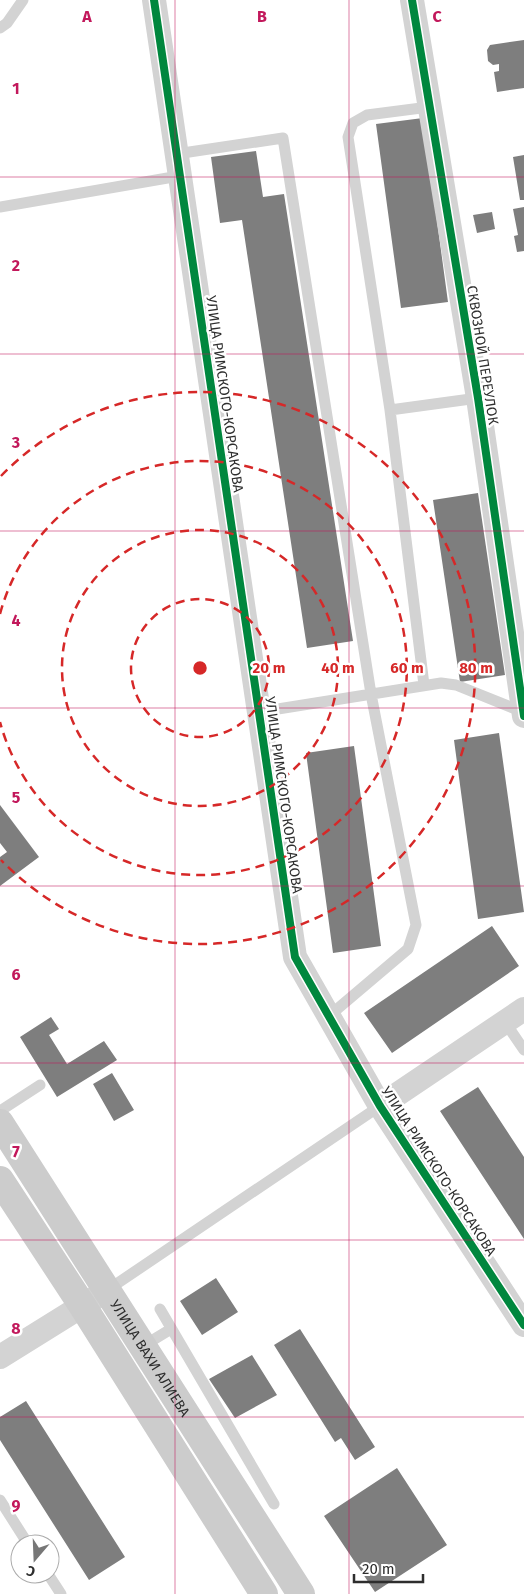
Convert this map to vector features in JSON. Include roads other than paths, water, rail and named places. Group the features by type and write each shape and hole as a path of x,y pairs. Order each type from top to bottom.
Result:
{"main road":[{"name":"УЛИЦА ВАХИ АЛИЕВА","path":"0,1123 142,1346 249,1487 301,1594"},
{"name":"УЛИЦА ВАХИ АЛИЕВА","path":"0,1180 264,1594"}],"street":[{"name":"УЛИЦА РИМСКОГО-КОРСАКОВА","path":"154,0 295,957 380,1106 524,1325"},
{"name":"СКВОЗНОЙ ПЕРЕУЛОК","path":"412,0 478,398 524,716"},
{"path":"380,1106 524,1009"},
{"path":"0,1357 106,1291"}],"lane":[{"path":"0,28 7,23 23,0"},
{"path":"424,685 390,410 348,137 353,123 368,114 429,107"},
{"path":"0,207 283,138 371,694 416,925 408,949 329,1016"},
{"path":"390,410 478,398"},
{"path":"259,712 441,683 456,686 523,712"},
{"path":"505,1022 524,1050"},
{"path":"0,1111 40,1085"},
{"path":"106,1291 380,1106"},
{"path":"160,1309 249,1487 274,1504"},
{"path":"142,1346 171,1329"},
{"path":"0,1500 22,1534"}]}
